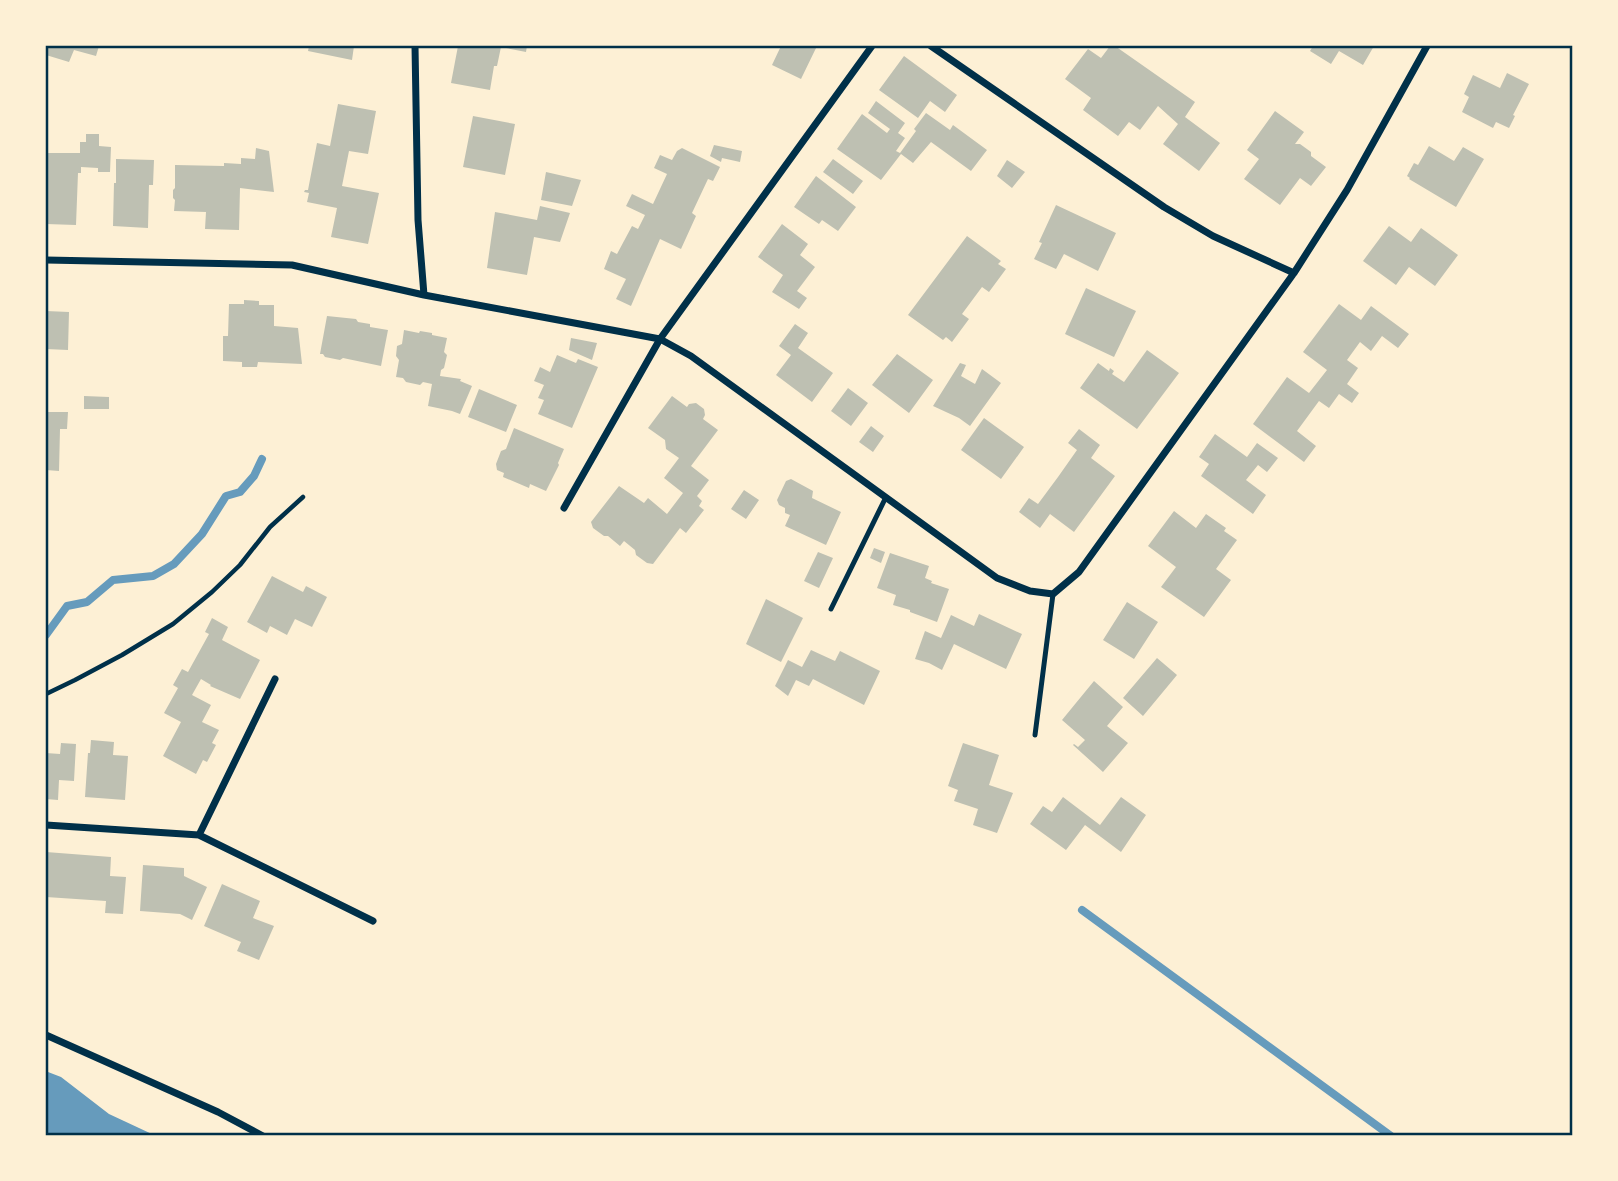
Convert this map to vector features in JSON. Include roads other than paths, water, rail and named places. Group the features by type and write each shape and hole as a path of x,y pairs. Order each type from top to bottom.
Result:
{"street":[{"path":"415,46 418,220 424,295"},
{"path":"564,509 660,339 872,46"},
{"path":"931,46 1164,207 1213,236 1294,273"},
{"path":"46,260 292,265 424,295 660,339 691,356 998,578 1030,591 1053,594 1079,572 1294,273 1347,190 1427,46"},
{"path":"199,835 275,679"},
{"path":"46,825 199,835 373,921"},
{"path":"46,1035 218,1112 263,1136"}],"lane":[{"path":"831,609 886,497"},
{"path":"1035,735 1053,594"}],"water":[{"path":"48,1072 61,1077 109,1114 154,1135 46,1135"}],"waterway":[{"path":"46,635 67,606 87,602 113,580 153,576 174,564 202,534 226,496 240,492 254,476 262,459"},
{"path":"1082,910 1391,1136"}]}
